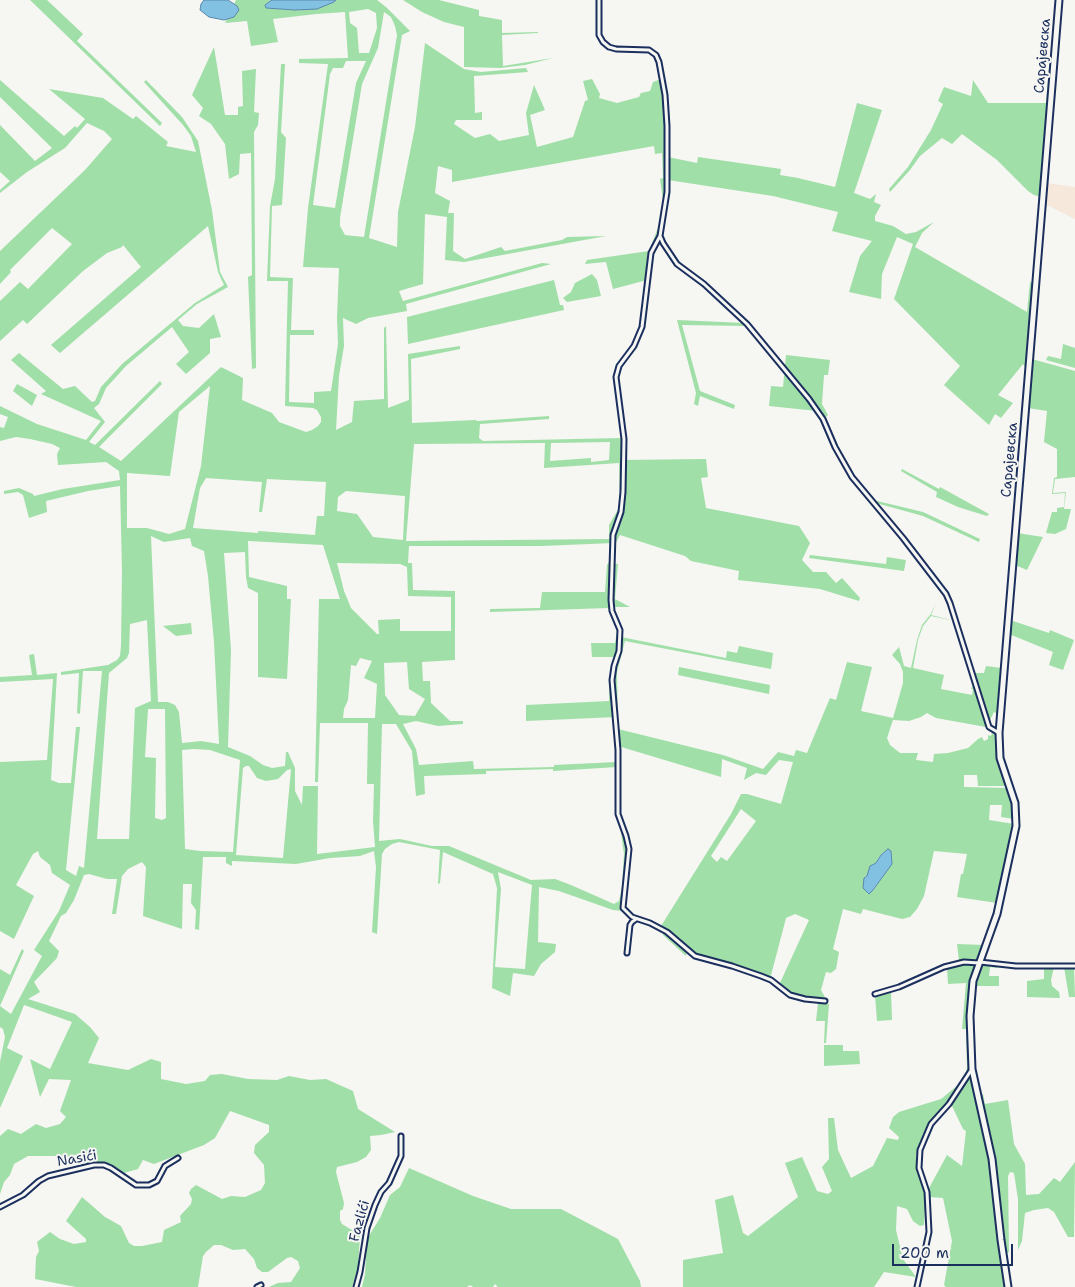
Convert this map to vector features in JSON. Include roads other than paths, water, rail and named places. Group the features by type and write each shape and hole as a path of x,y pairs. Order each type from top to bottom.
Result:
{"main road":[{"name":"Сарајевска","path":"1008,1287 992,1159 972,1069 970,1040 971,998 979,963 997,914 1016,826 1015,803 1000,758 999,733 1059,0"}],"street":[{"path":"599,0 599,35 603,42 609,47 616,49 649,50 656,54 667,112 667,192 660,236 651,253 642,327 634,346 619,366 616,377 623,428 623,484 622,507 614,531 613,544 612,604 620,630 619,651 612,680 618,761 618,814 629,849 623,908 637,919 662,928 691,954 700,959 722,963 761,976 771,980 790,995 825,1001"},
{"path":"660,236 677,264 704,284 736,313 809,399 823,419 835,447 852,477 903,538 946,594 989,728 999,733"},
{"path":"627,953 630,925 637,919"},
{"path":"875,994 899,987 955,963 1075,966"},
{"path":"917,1287 929,1232 927,1192 918,1168 920,1150 931,1124 949,1104 972,1069"},
{"name":"Fazlići","path":"356,1287 367,1228 381,1192 389,1183 401,1156 401,1136"},
{"name":"Nasići","path":"0,1207 23,1195 48,1176 94,1165 111,1168 136,1185 150,1186 157,1181 165,1166 178,1158"}],"water":[{"path":"204,0 228,0 237,6 239,10 234,17 224,20 209,17 200,10"},
{"path":"272,0 336,0 317,9 266,8 265,5"},
{"path":"888,849 891,851 892,864 869,894 863,888 864,878 867,876 870,866 876,863"}]}
